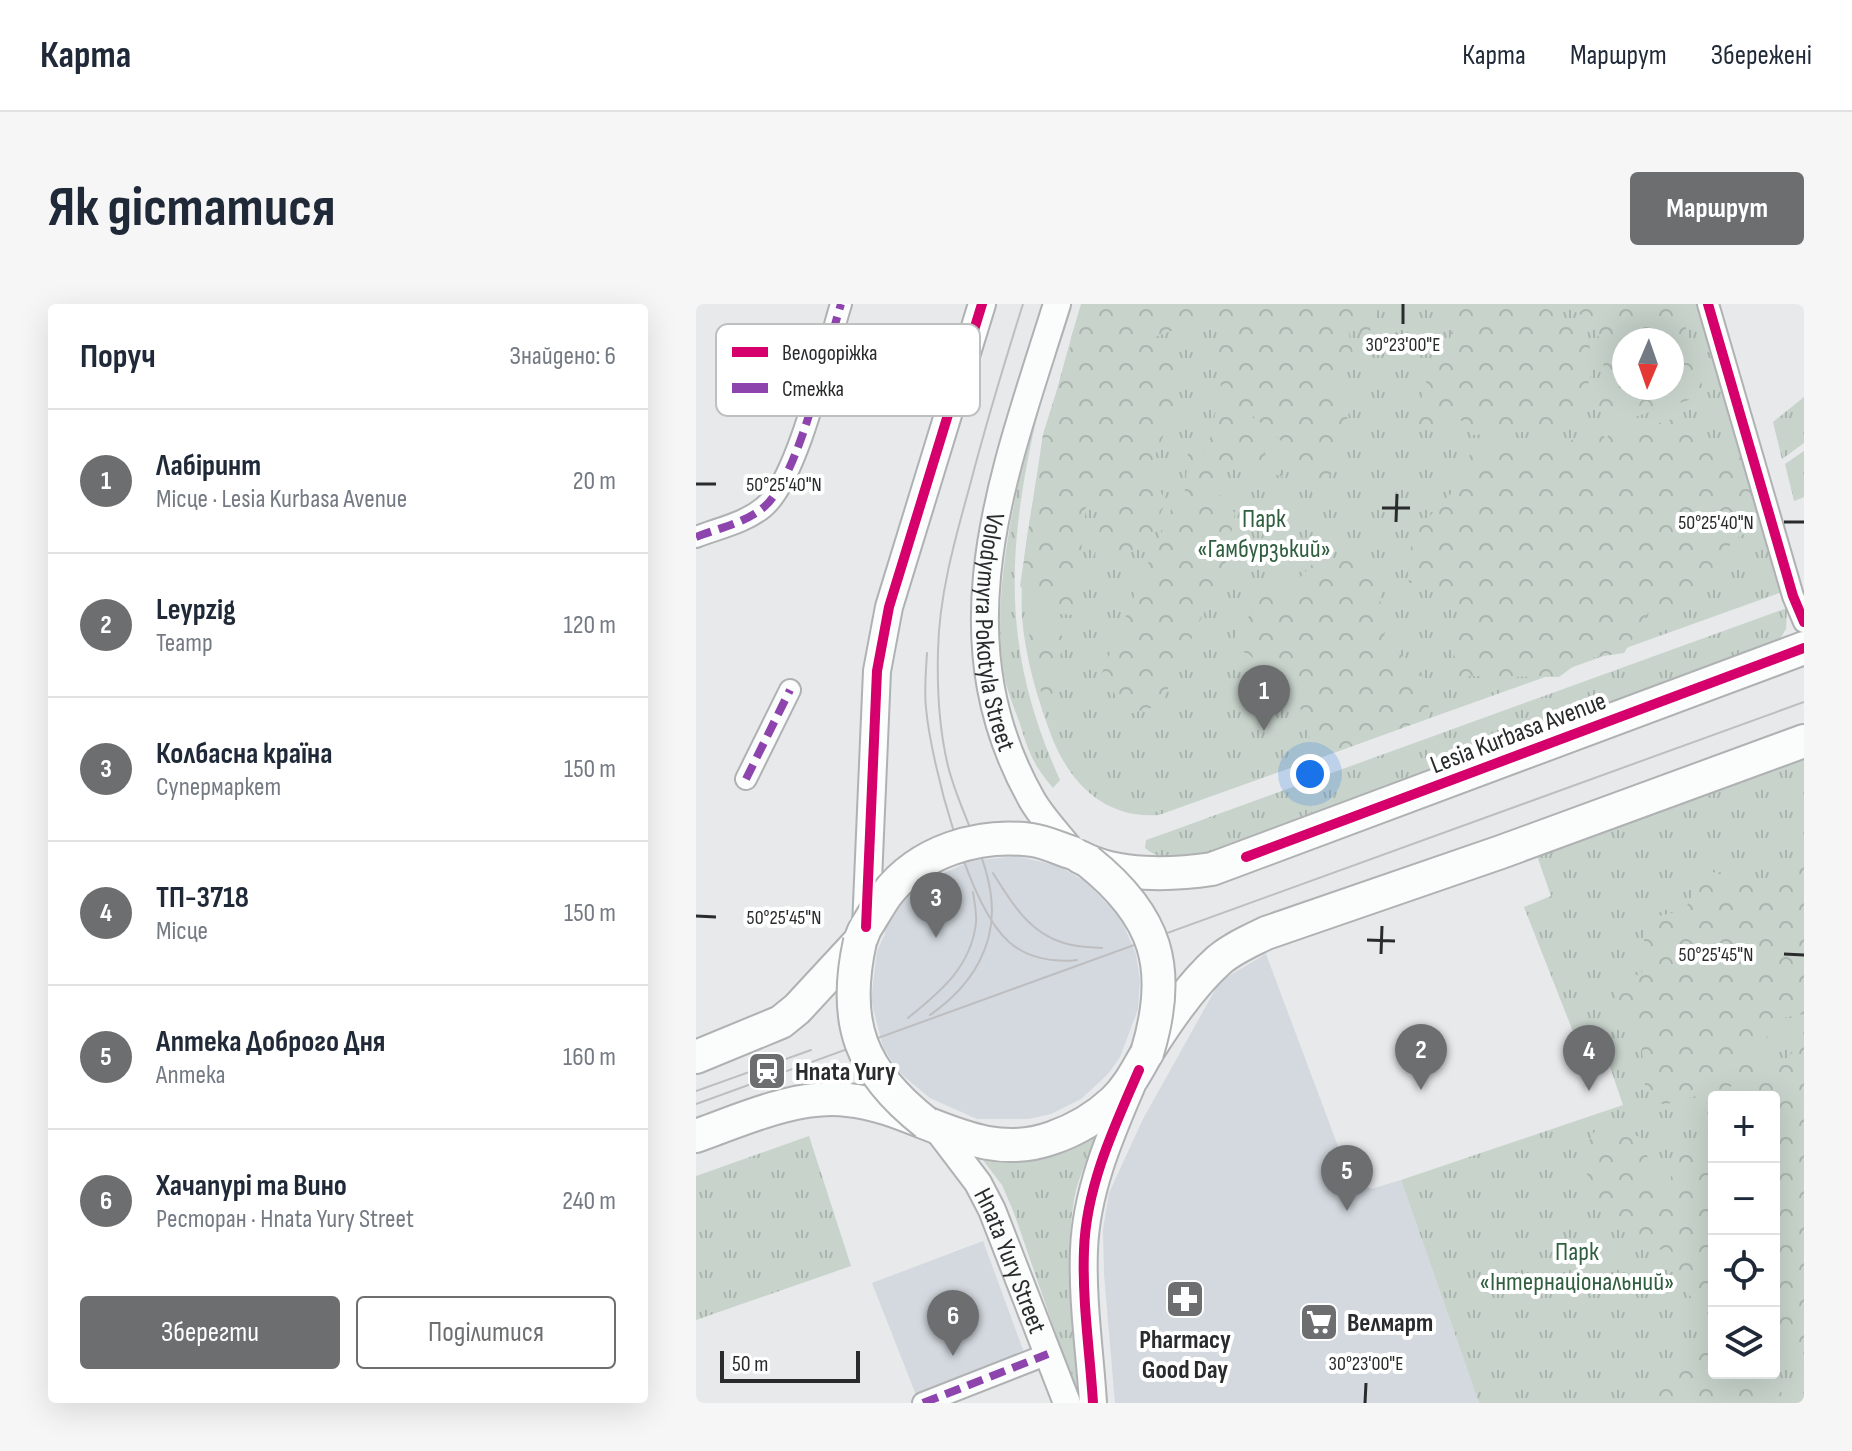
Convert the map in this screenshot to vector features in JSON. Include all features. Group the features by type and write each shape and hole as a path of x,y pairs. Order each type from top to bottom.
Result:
{"main road":[{"name":"Lesia Kurbasa Avenue","path":"1081,857 1160,874 1212,869 1804,648"},
{"path":"696,1136 788,1104 846,1099 883,1107 974,1142 1012,1145 1050,1139 1085,1124 1115,1100 1187,994 1204,975 1221,958 1266,933 1501,852 1804,741"},
{"path":"696,1057 763,1031 797,1009 863,934 888,892 918,865 954,847 994,838 1035,840 1081,857 1116,884 1138,913 1153,946 1160,981 1158,1018 1143,1061"},
{"path":"863,934 853,975 853,998 861,1043 876,1074 891,1092 932,1126"}],"street":[{"path":"835,324 841,304"},
{"path":"976,324 982,304"},
{"name":"Volodymyra Pokotyla Street","path":"1057,304 991,529 984,600 985,624 990,686 1015,766 1034,803 1081,857"},
{"path":"1708,304 1793,596 1804,622"},
{"path":"696,537 750,517 766,505 784,483 806,416"},
{"path":"863,934 877,671 889,607 948,416"},
{"path":"746,779 790,690"},
{"name":"Hnata Yury Street","path":"1093,1403 1084,1278 1087,1218 1108,1141 1143,1061"},
{"name":"Hnata Yury Street","path":"932,1126 978,1183 992,1210 1067,1403"},
{"path":"923,1403 1048,1354"}],"shaded area":[{"path":"1016,856 1059,866 1086,882 1120,917 1136,954 1140,980 1138,1009 1120,1057 1108,1074 1081,1099 1051,1114 1029,1119 977,1119 930,1098 898,1071 883,1047 871,1000 877,951 885,934 885,913 926,876 928,880 971,861"},
{"path":"1266,954 1348,1173 1371,1189 1401,1180 1479,1403 1115,1403 1104,1274 1103,1230 1109,1193 1143,1119 1220,981"},
{"path":"983,1241 1026,1358 918,1400 872,1283"}],"green space":[{"path":"1073,304 1032,439 1017,529 1015,571 1020,653 1042,736 1060,780 1053,788 1029,750 1006,684 1000,643 1001,596 1007,545 1029,439 1044,389"},
{"name":"Парк «Гамбурзький»","path":"1081,304 1700,304 1785,591 1159,815 1123,811 1108,805 1081,785 1061,757 1037,695 1024,632 1022,602 1026,547 1060,379"},
{"path":"1084,304 1380,304 1368,336 1348,329 1354,358 1338,386 1351,406 1324,494 1315,497 1289,461 1288,447 1253,416 1243,427 1285,478 1242,462 1210,484 1235,513 1224,570 1163,699 1158,706 1129,714 1101,675 1173,505 1185,491 1188,453 1207,452 1221,387 1213,353 1220,340 1209,317 1155,337 1179,349 1172,416 1148,471 1166,501 1145,549 1095,556 1104,505 1086,506 1074,615 1044,613 1020,586 1043,434"},
{"path":"1458,304 1538,304 1587,331 1593,367 1577,424 1554,430 1472,435 1460,419 1443,428 1413,432 1425,384 1449,343"},
{"path":"1562,304 1679,304 1705,395 1631,418 1601,411 1595,392 1606,356 1593,322"},
{"path":"1804,397 1804,443 1782,459 1773,422"},
{"path":"1680,417 1717,453 1739,450 1762,523 1734,540 1684,604 1648,613 1624,653 1583,659 1559,677 1459,676 1453,649 1460,635 1462,609 1449,592 1438,586 1409,583 1408,568 1413,534 1460,484 1472,448 1560,447 1590,429 1607,438 1613,425 1642,428"},
{"path":"1804,451 1804,497 1794,501 1785,464"},
{"path":"1347,552 1378,584 1385,638 1403,657 1416,662 1430,695 1427,719 1317,759 1294,689 1277,692 1251,656 1230,644 1269,587 1289,590 1314,562 1333,572"},
{"path":"1787,608 1786,629 1775,647 1214,852 1169,857 1145,848 1146,840"},
{"path":"1028,626 1053,627 1063,637 1052,694 1060,714 1047,710 1034,670"},
{"name":"Парк «Інтернаціональний»","path":"1804,752 1804,1403 1479,1403 1401,1180 1623,1105 1606,1055 1585,1062 1524,907 1551,896 1535,850"},
{"path":"1804,846 1804,1014 1782,1018 1752,1055 1777,1068 1804,1041 1804,1347 1780,1342 1780,1091 1738,1091 1736,1085 1663,1105 1645,1085 1641,1039 1620,1017 1611,969 1641,976 1646,919 1685,910 1704,869 1773,892"},
{"path":"1598,1126 1640,1137 1658,1184 1671,1190 1671,1160 1708,1142 1708,1310 1675,1284 1671,1250 1647,1249 1634,1224 1613,1229 1579,1157"},
{"path":"1100,1131 1078,1182 1071,1224 1070,1299 1078,1398 1014,1213 1002,1185 979,1155"},
{"path":"809,1136 851,1266 696,1320 696,1176"},
{"path":"1708,1349 1708,1379 1771,1379 1789,1403 1613,1403 1658,1388"}],"tram line":[{"path":"930,1015 970,977 989,936 992,912 990,887 955,791 942,738 939,630 959,526 1023,304"},
{"path":"927,653 925,701 935,763 954,832 979,898 994,924 1016,947 1041,958 1077,960"},
{"path":"696,1104 1804,702"},
{"path":"993,873 1022,915 1041,932 1069,944 1102,948"},
{"path":"908,1018 942,988 968,953 976,923 973,892"},
{"path":"696,1091 811,1050"}],"marked path":[{"path":"835,324 841,304"},
{"path":"696,537 732,525 764,507 777,492 789,469 808,416"},
{"path":"746,779 790,690"},
{"path":"923,1403 1048,1354"}],"cycle path":[{"path":"976,324 982,304"},
{"path":"1708,304 1793,596 1804,622"},
{"path":"866,927 877,671 889,607 948,416"},
{"path":"1246,857 1804,648"},
{"path":"1093,1403 1084,1288 1086,1227 1103,1158 1139,1070"}],"place":[{"name":"Лабіринт","path":"1264,731"},
{"name":"Колбасна країна","path":"936,938"},
{"name":"Hnata Yury","path":"767,1071"},
{"name":"Leypzig","path":"1421,1090"},
{"name":"ТП-3718","path":"1589,1091"},
{"name":"Аптека Доброго Дня","path":"1347,1211"},
{"name":"Pharmacy Good Day","path":"1185,1299"},
{"name":"Велмарт","path":"1319,1322"},
{"name":"Хачапурі та Вино","path":"953,1356"}]}
